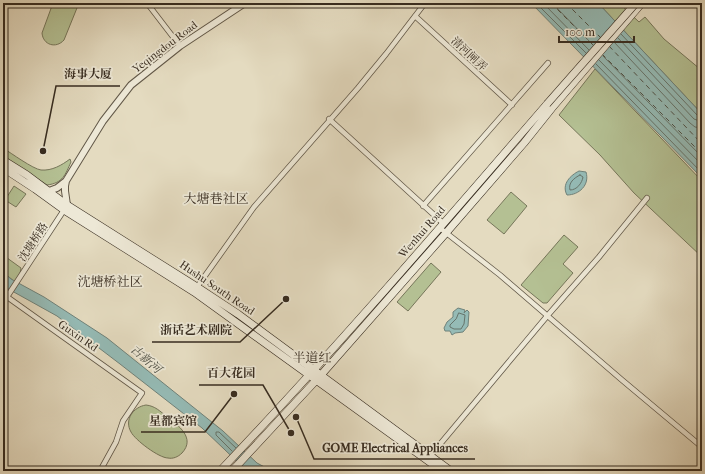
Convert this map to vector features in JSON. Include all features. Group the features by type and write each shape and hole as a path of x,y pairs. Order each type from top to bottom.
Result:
{"main road":[{"name":"Wenhui Road","path":"220,471 443,228 636,3"},
{"name":"Wenhui Road","path":"549,106 642,3"},
{"name":"Hushu South Road","path":"3,160 49,191 66,208 197,287 238,314 451,471"},
{"name":"Hushu South Road","path":"3,168 194,292 308,376 442,471"},
{"name":"Wenhui Road","path":"232,471 321,375 443,228"}],"street":[{"path":"147,3 180,46"},
{"name":"Yeqingdou Road","path":"66,182 103,121 131,85 180,46 246,3"},
{"path":"197,287 254,207 386,54 425,3"},
{"name":"清河闸弄","path":"415,16 512,105"},
{"path":"424,206 548,63"},
{"path":"329,120 424,206 443,228 548,315 702,447"},
{"path":"49,191 66,182"},
{"path":"66,182 64,186 66,208"},
{"path":"431,455 548,315 599,257 647,198"},
{"name":"沈塘桥路","path":"3,302 66,208"},
{"name":"Guxin Rd","path":"7,295 142,393 122,421 116,442 100,471"}],"green space":[{"path":"53,3 79,3 64,40 61,43 54,45 47,43 42,33"},
{"path":"598,3 619,3 639,22 645,17 664,39 700,69 698,73 702,79 702,114"},
{"path":"595,69 702,181 702,257 634,193 600,155 559,115"},
{"path":"3,148 28,164 41,170 53,169 70,159 71,162 63,178 57,182 47,185 3,156"},
{"path":"14,186 26,194 16,207 5,200"},
{"path":"511,192 527,206 504,234 487,220"},
{"path":"564,235 578,247 563,264 573,273 547,303 543,303 521,285"},
{"path":"3,255 21,268 20,274 15,282 3,272"},
{"path":"431,263 441,272 408,311 397,302"},
{"path":"146,405 152,406 160,411 184,432 187,442 186,447 179,456 170,458 153,452 142,444 131,432 129,427 129,419 131,415 137,408"}],"water":[{"path":"531,3 598,3 702,114 702,178"},
{"path":"579,171 586,172 587,177 585,185 576,193 567,195 565,187 568,180"},
{"path":"3,272 11,279 44,297 107,338 223,431 257,463 272,471 247,471 202,428 57,316 3,286"},
{"path":"458,308 465,310 464,313 467,310 469,312 468,326 463,332 452,335 450,331 445,331 444,328 447,322 453,317 453,312"}],"ferry route":[{"path":"551,3 594,46"},
{"path":"566,3 601,38"},
{"path":"609,46 702,144"},
{"path":"602,54 702,154"}],"place":[{"name":"海事大厦","path":"43,151"},
{"name":"浙话艺术剧院","path":"286,299"},
{"name":"星都宾馆","path":"234,394"},
{"name":"GOME Electrical Appliances","path":"296,417"},
{"name":"百大花园","path":"291,433"}],"district":[{"name":"大塘巷社区","path":"216,198"},
{"name":"沈塘桥社区","path":"110,281"},
{"name":"半道红","path":"312,357"}],"water label":[{"name":"古新河","path":"146,359"}]}
